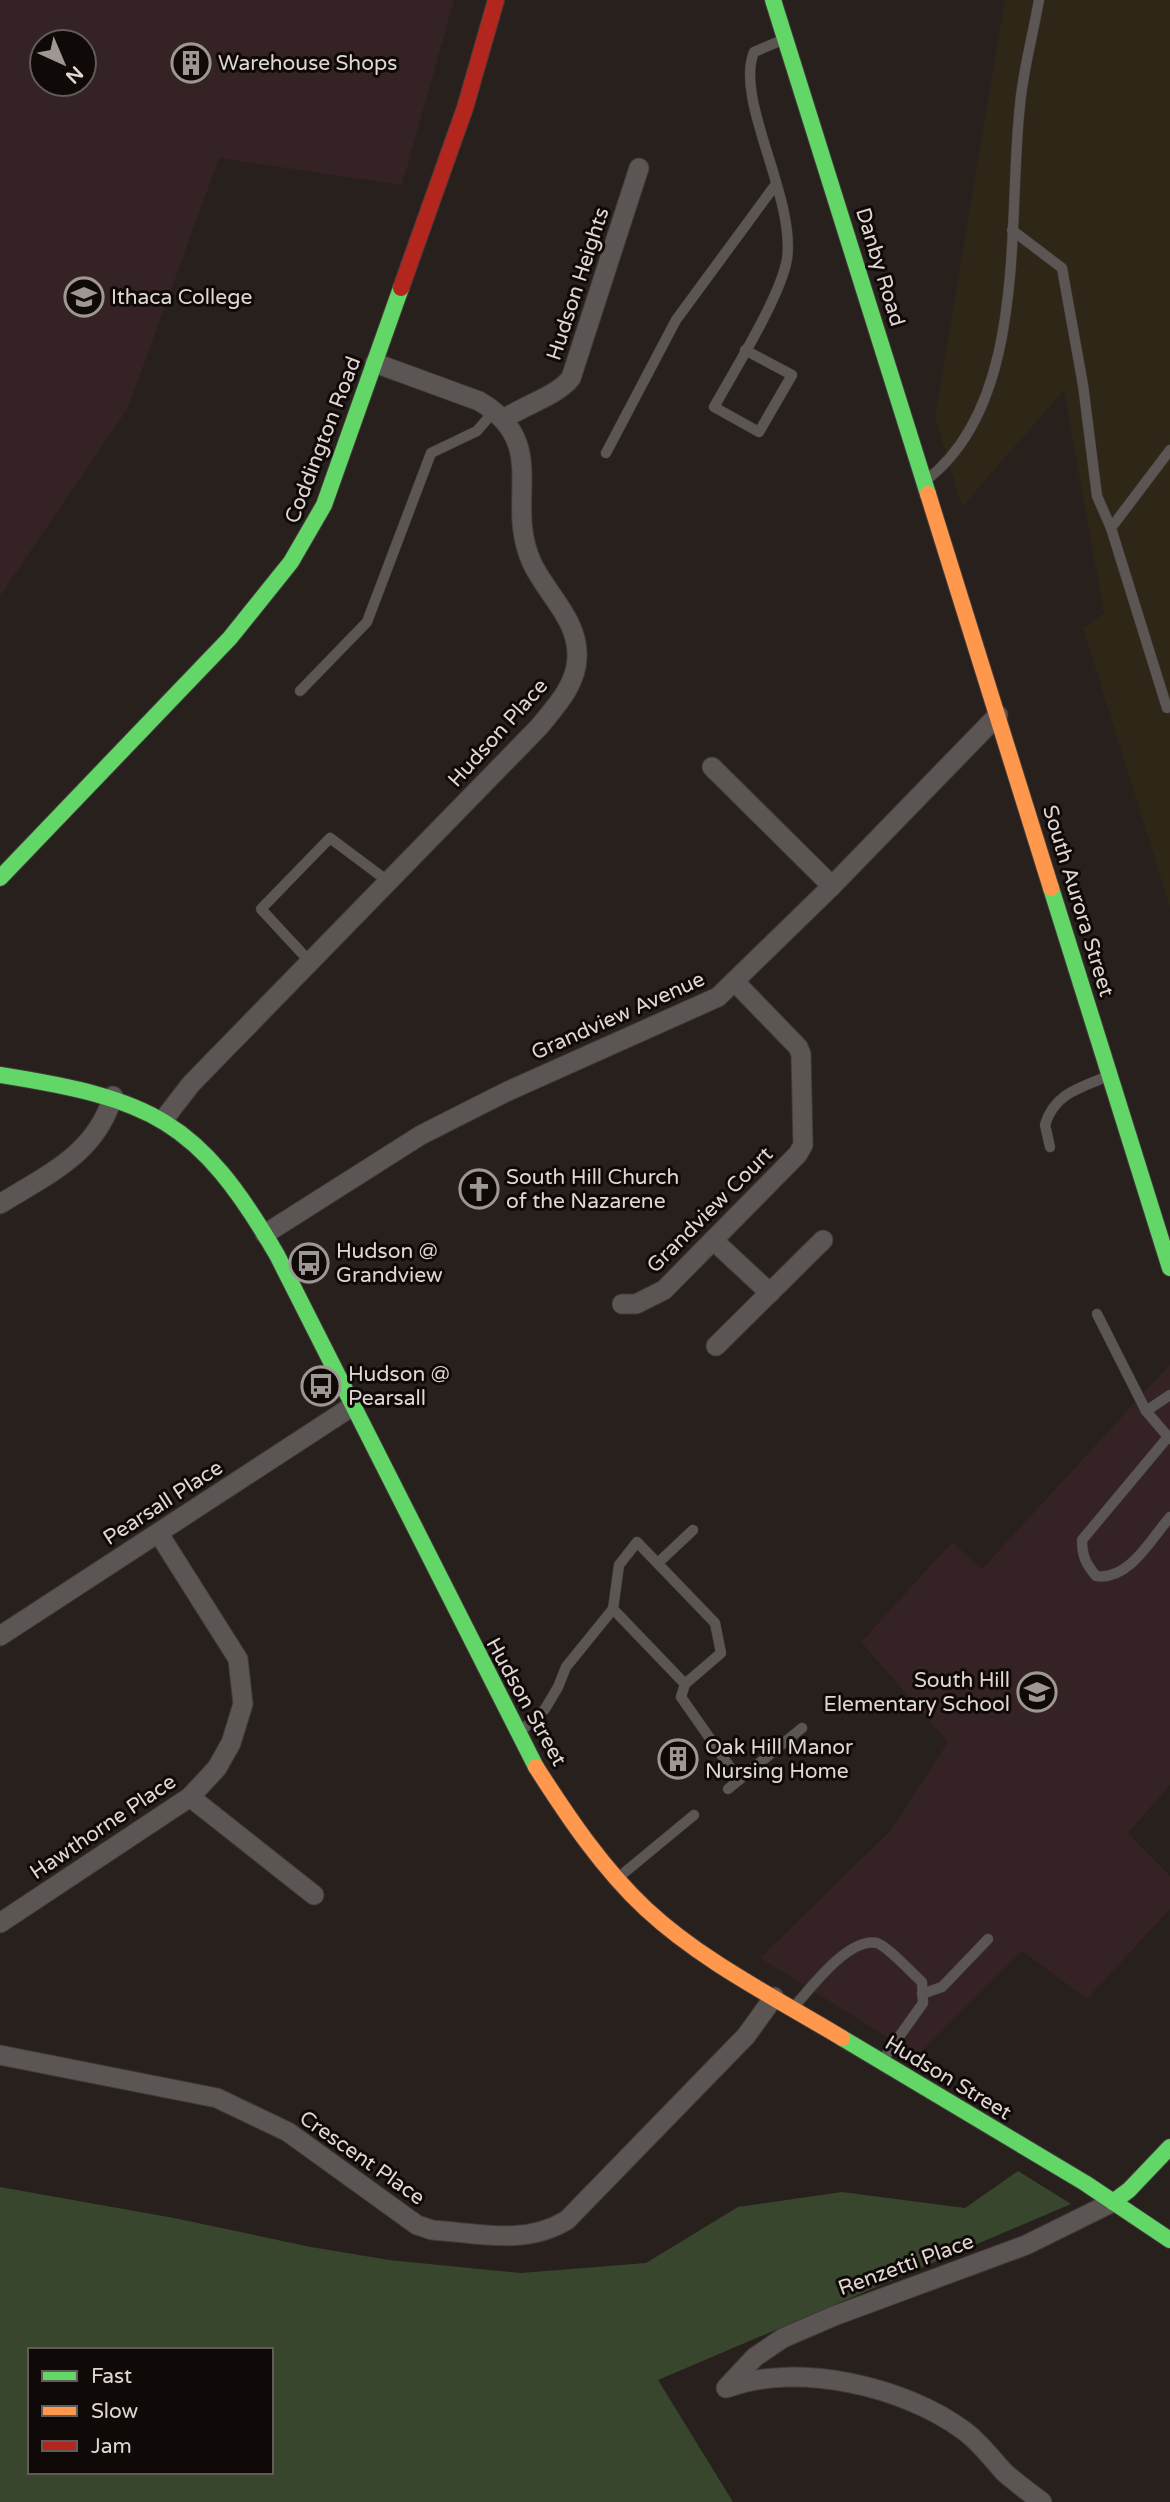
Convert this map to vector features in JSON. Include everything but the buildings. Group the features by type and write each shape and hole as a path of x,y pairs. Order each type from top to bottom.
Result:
{"street":[{"name":"Coddington Road","path":"0,878 228,641 296,558 324,505 375,363 465,108 496,0"},
{"name":"Danby Road","path":"773,0 945,548"},
{"name":"Hudson Heights","path":"500,414 564,387 571,378 639,168"},
{"path":"375,363 480,401 500,414"},
{"name":"Hudson Place","path":"164,1119 191,1084 539,727 569,687 575,671 576,645 572,627 535,570 522,537 522,456 500,414"},
{"name":"South Aurora Street","path":"945,548 1170,1268"},
{"name":"Grandview Avenue","path":"265,1234 421,1135 506,1092 718,997 832,886 998,715"},
{"path":"712,767 832,886"},
{"name":"Grandview Court","path":"622,1304 636,1304 650,1299 713,1241 798,1154 803,1145 801,1054 798,1046 735,982"},
{"name":"Hudson Street","path":"0,1075 113,1096 164,1119 191,1138 215,1161 251,1208 265,1234 517,1734 559,1803 617,1879 647,1910 678,1936 792,2008 1113,2202 1170,2240"},
{"path":"0,1205 65,1163 88,1144 106,1118 113,1096"},
{"path":"716,1346 824,1240"},
{"path":"713,1241 770,1293"},
{"name":"Pearsall Place","path":"0,1636 351,1407"},
{"name":"Hawthorne Place","path":"0,1923 190,1797 217,1768 231,1743 243,1704 242,1679 228,1641 159,1534"},
{"path":"190,1797 314,1895"},
{"name":"Crescent Place","path":"0,2055 217,2098 288,2132 417,2225 432,2230 530,2237 549,2231 567,2220 746,2036 775,1997"},
{"path":"1113,2202 1129,2190 1170,2147"},
{"name":"Renzetti Place","path":"1042,2502 986,2453 966,2431 911,2400 864,2385 792,2378 760,2378 726,2388 755,2357 783,2338 834,2316 1026,2245 1113,2202"}],"lane":[{"path":"923,482 954,454 971,425 999,360 1009,288 1020,104 1039,0"},
{"path":"745,350 792,375 760,432 714,407 745,350 787,260 788,226 748,78 754,52 786,38"},
{"path":"606,453 676,320 776,184"},
{"path":"1012,230 1062,268 1083,385 1097,496 1111,528 1167,708 1170,706"},
{"path":"300,691 366,622 431,453 477,431 500,414"},
{"path":"1111,528 1170,450"},
{"path":"311,962 261,909 330,838 390,882"},
{"path":"1050,1147 1045,1125 1057,1102 1065,1094 1110,1076"},
{"path":"1097,1314 1146,1411 1169,1438 1082,1540 1082,1553 1087,1565 1096,1576 1107,1577 1123,1571 1170,1517"},
{"path":"1146,1411 1170,1395"},
{"path":"659,1562 693,1530"},
{"path":"517,1734 545,1709 566,1667 613,1609 619,1565 637,1542 715,1623 721,1653 685,1684 681,1698 739,1780"},
{"path":"613,1609 685,1684"},
{"path":"728,1789 802,1728"},
{"path":"617,1879 694,1815"},
{"path":"922,1994 942,1987 988,1939"},
{"path":"792,2008 833,1964 864,1943 879,1944 922,1982 923,2003 910,2025 881,2061"}],"shaded area":[{"name":"Ithaca College","path":"0,0 454,0 402,185 219,158 128,408 0,596"},
{"path":"1005,0 1170,0 1170,907 1083,628 1104,613 1064,390 962,507 935,417"},
{"name":"South Hill Elementary School","path":"1170,1364 1170,1785 1128,1833 1170,1876 1170,1909 1087,1999 1022,1951 917,2056 760,1958 890,1831 948,1742 861,1642 952,1542 982,1569"}],"green space":[{"path":"1018,2171 1071,2204 658,2380 733,2502 0,2502 0,2187 389,2260 521,2273 646,2263 738,2207 842,2192 965,2208"}],"traffic: fast":[{"path":"773,0 928,494"},
{"path":"0,878 230,638 291,562 324,505 401,288"},
{"path":"1051,888 1170,1268"},
{"path":"0,1075 96,1094 133,1107 166,1123 194,1145 222,1173 249,1209 277,1255 536,1767"},
{"path":"842,2038 1085,2183 1170,2240"},
{"path":"1113,2202 1129,2190 1170,2147"}],"traffic: slow":[{"path":"928,494 1051,888"},
{"path":"536,1767 601,1860 646,1909 716,1963 842,2038"}],"traffic: jam":[{"path":"401,288 465,108 496,0"}],"place":[{"name":"Warehouse Shops","path":"191,63"},
{"name":"Ithaca College","path":"84,297"},
{"name":"South Hill Church of the Nazarene","path":"479,1189"},
{"name":"Hudson @ Grandview","path":"309,1263"},
{"name":"Hudson @ Pearsall","path":"321,1386"},
{"name":"South Hill Elementary School","path":"1037,1692"},
{"name":"Oak Hill Manor Nursing Home","path":"678,1759"}]}
